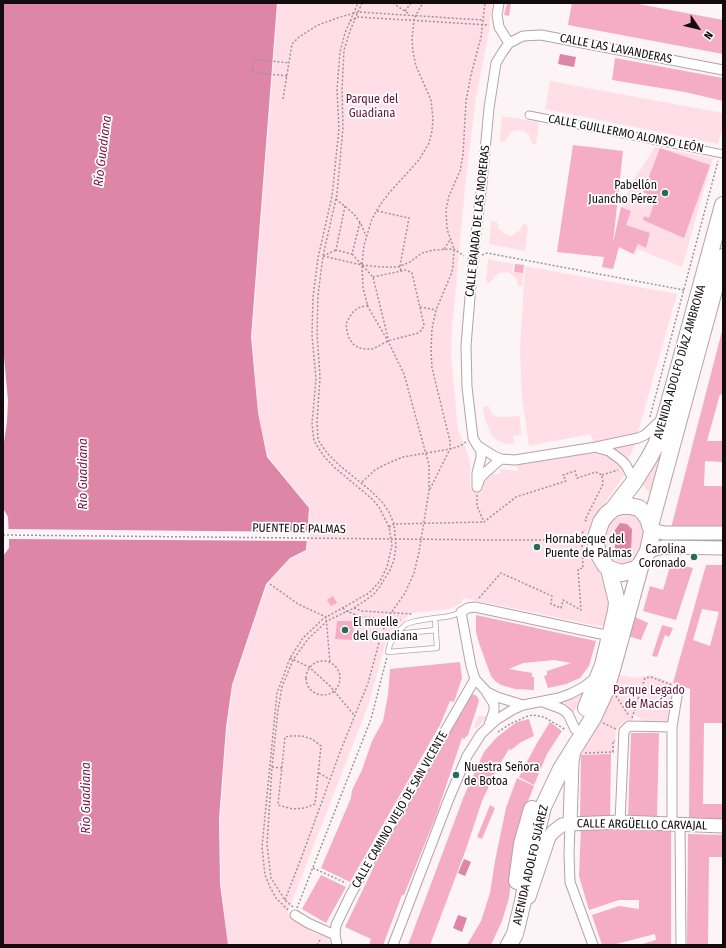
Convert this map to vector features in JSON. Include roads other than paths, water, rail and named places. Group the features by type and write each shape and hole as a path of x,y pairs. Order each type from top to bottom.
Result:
{"highway":[{"name":"AVENIDA ADOLFO DÍAZ AMBRONA","path":"614,508 623,498 656,445 666,414 723,205"},
{"path":"714,239 721,230 723,222"},
{"name":"AVENIDA ADOLFO DÍAZ AMBRONA","path":"651,528 719,289 723,257"},
{"path":"622,506 639,508 648,519 651,528 651,537 644,558 636,569 630,572 622,573 609,569 589,540 607,514 614,508 622,506"},
{"name":"AVENIDA ADOLFO SUÁREZ","path":"512,939 523,901 533,847 543,807 561,770 578,750 605,692 644,558"},
{"name":"AVENIDA ADOLFO SUÁREZ","path":"497,945 505,928 514,901 522,844 533,805 552,763 575,730 590,700 599,675 614,621 617,602 609,569"}],"main road":[{"path":"651,528 664,534 723,533"},
{"path":"644,558 663,547 723,548"},
{"path":"570,824 572,762 578,750"},
{"name":"CALLE ARGÜELLO CARVAJAL","path":"512,939 549,837 562,825 620,822 723,826"}],"street":[{"path":"499,3 497,15 499,27 509,43"},
{"name":"CALLE LAS LAVANDERAS","path":"509,43 523,36 541,35 723,70"},
{"name":"CALLE BAJADA DE LAS MORERAS","path":"501,459 480,478 477,488 477,473 481,458 480,451 475,442 467,387 466,346 473,260 489,108 496,63 509,43"},
{"name":"CALLE GUILLERMO ALONSO LEÓN","path":"529,115 722,153"},
{"path":"475,442 501,459 515,460 628,441 645,435 656,426 666,414"},
{"path":"596,447 609,451 621,460 626,465 631,475"},
{"path":"489,726 494,711 494,704 487,692 476,679 471,666 461,612 468,608 475,607 610,636"},
{"path":"393,945 448,801 467,756 476,740 489,726 504,714 523,706 559,698 577,691 599,675"},
{"name":"CALLE CAMINO VIEJO DE SAN VICENTE","path":"337,945 335,935 336,925 355,888 476,679"},
{"path":"678,690 672,727 681,945"},
{"path":"487,692 523,706"},
{"path":"541,702 562,709 568,714 575,730"},
{"path":"620,822 624,731 629,726 672,727"},
{"path":"570,824 568,854 570,882 593,945"},
{"path":"296,912 324,931 335,935"}],"lane":[{"path":"435,618 437,648 388,652 396,634 406,624 435,618 454,615 461,612"},
{"path":"396,634 436,630"}],"water":[{"name":"Río Guadiana","path":"3,3 277,3 251,337 258,413 267,457 309,508 306,550 290,558 266,584 232,685 226,727 219,819 220,884 228,945 3,945 3,556 9,548 9,540 8,517 3,508 3,449 8,401 3,345"},
{"path":"560,54 576,57 574,67 558,64"},
{"path":"620,523 627,524 632,529 631,552 626,558 618,556 615,552 615,530"},
{"path":"464,859 471,862 465,876 458,873"},
{"path":"458,915 467,918 462,932 453,928"}],"place":[{"name":"Pabellón Juancho Pérez","path":"665,193"},
{"name":"Hornabeque del Puente de Palmas","path":"537,547"},
{"name":"Carolina Coronado","path":"694,557"},
{"name":"El muelle del Guadiana","path":"345,630"},
{"name":"Nuestra Señora de Botoa","path":"456,775"}],"park label":[{"name":"Parque del Guadiana","path":"372,107"},
{"name":"Parque Legado de Macías","path":"649,698"}]}
